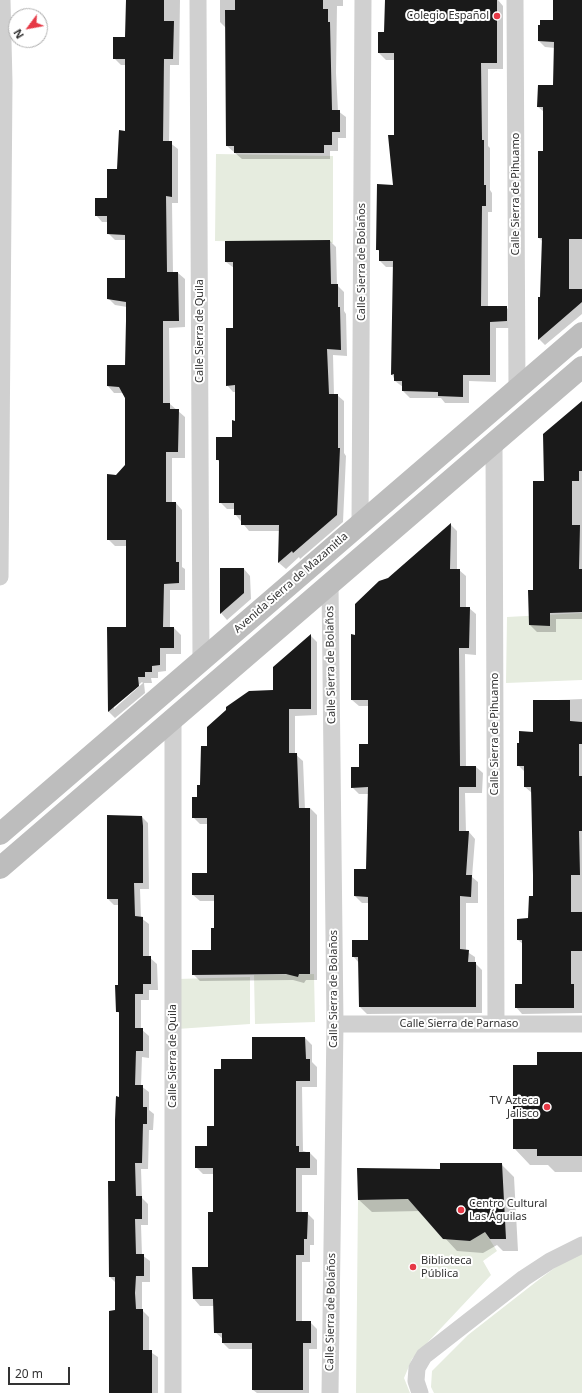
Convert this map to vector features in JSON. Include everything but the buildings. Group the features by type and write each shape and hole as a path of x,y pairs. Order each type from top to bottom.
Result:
{"street":[{"path":"0,577 2,0"},
{"name":"Calle Sierra de Quila","path":"198,0 201,661"},
{"name":"Calle Sierra de Bolaños","path":"360,523 363,0"},
{"name":"Calle Sierra de Pihuamo","path":"515,0 517,388"},
{"name":"Avenida Sierra de Mazamitla","path":"0,834 582,333"},
{"path":"0,868 582,367"},
{"name":"Calle Sierra de Pihuamo","path":"494,443 496,1024"},
{"name":"Calle Sierra de Bolaños","path":"330,584 335,1024 330,1393"},
{"path":"260,611 276,630"},
{"name":"Calle Sierra de Quila","path":"173,719 173,1393"},
{"name":"Calle Sierra de Parnaso","path":"335,1024 582,1024"},
{"path":"420,1393 416,1381 417,1368 424,1356 524,1278 550,1261 582,1245"}],"shaded area":[{"path":"216,154 333,156 333,243 215,241"},
{"path":"582,613 582,680 506,683 507,617"},
{"path":"314,974 315,1022 255,1024 254,975"},
{"path":"250,977 250,1024 177,1029 177,979"},
{"path":"408,1199 443,1239 470,1241 485,1232 497,1251 483,1261 491,1275 412,1359 404,1378 410,1393 356,1393 358,1200"},
{"path":"582,1254 582,1393 434,1393 431,1387 432,1371 468,1335 568,1258"}],"place":[{"name":"Colegio Español","path":"497,16"},
{"name":"TV Azteca Jalisco","path":"547,1107"},
{"name":"Centro Cultural Las Águilas","path":"461,1210"},
{"name":"Biblioteca Pública","path":"413,1267"}]}
